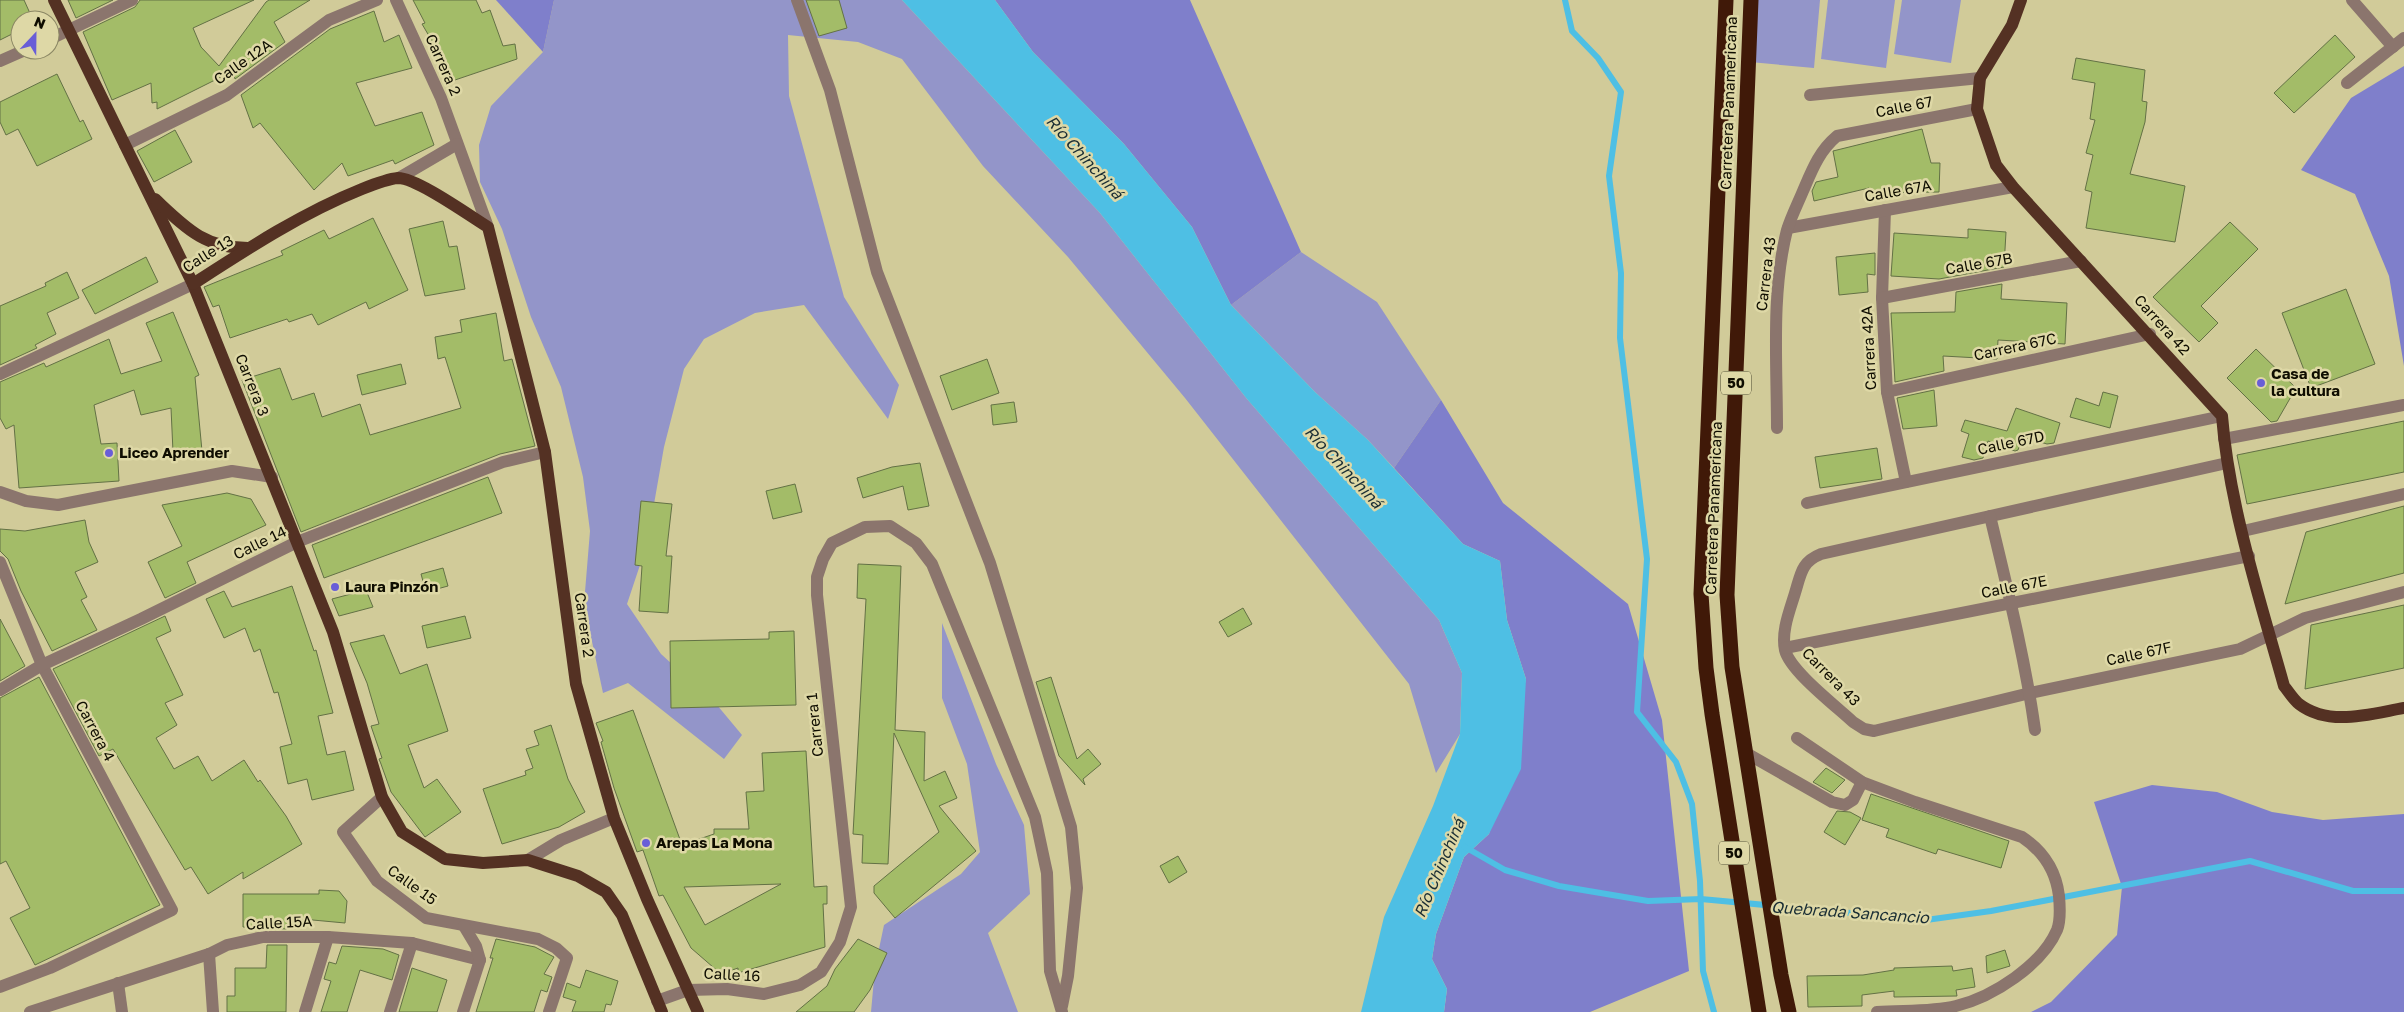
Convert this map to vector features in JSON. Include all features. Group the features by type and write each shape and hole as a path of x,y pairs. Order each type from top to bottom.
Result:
{"highway":[{"name":"Carretera Panamericana","path":"1726,0 1701,594 1706,668 1712,714 1759,1012"},
{"name":"Carretera Panamericana","path":"1750,0 1728,595 1732,667 1781,975 1789,1012"}],"main road":[{"name":"Carrera 3","path":"54,0 193,284 333,632 382,796"},
{"name":"Carrera 42","path":"2021,0 2012,25 1980,78 1977,109 1996,165 2013,187 2150,334 2222,416"},
{"path":"399,178 433,192 488,227"},
{"name":"Calle 13","path":"193,284 248,248 342,197 373,185 399,178"},
{"path":"150,193 187,229 205,241 228,248 248,248"},
{"name":"Carrera 2","path":"488,227 545,452 576,684 614,818 698,1012"},
{"path":"2222,416 2227,463 2249,556 2284,686 2299,704 2325,716 2353,717 2404,708"},
{"path":"382,796 402,832 445,859 482,863 528,860 578,876 606,892 622,915 659,1007"}],"street":[{"path":"60,34 132,0"},
{"name":"Calle 12A","path":"125,145 227,95 329,20 377,0"},
{"name":"Carrera 2","path":"396,0 441,98 488,227"},
{"path":"797,0 830,90 877,272 990,563 1071,827 1078,888 1068,976 1062,1010"},
{"path":"2352,0 2393,47"},
{"path":"2347,83 2404,38"},
{"path":"1810,95 1980,78"},
{"name":"Calle 67","path":"1837,136 1977,109"},
{"name":"Carrera 43","path":"1776,428 1777,293 1788,228 1814,165 1825,146 1837,136"},
{"path":"399,178 457,144"},
{"name":"Calle 67A","path":"1788,228 2013,187"},
{"name":"Carrera 42A","path":"1885,210 1882,298 1887,392 1906,482"},
{"name":"Calle 67B","path":"1882,298 2081,261"},
{"name":"Calle 13","path":"0,374 193,284"},
{"name":"Carrera 67C","path":"1887,392 2150,334"},
{"path":"2224,439 2404,405"},
{"name":"Calle 67D","path":"1807,503 2222,416"},
{"name":"Calle 14","path":"0,690 42,665 141,620 297,542 504,462 545,452"},
{"path":"2035,730 2030,693 1990,516 2227,463"},
{"path":"0,492 26,501 58,505 232,471 272,477"},
{"path":"2243,531 2404,494"},
{"name":"Carrera 43","path":"1874,731 1853,722 1790,663 1785,648 1785,626 1802,569 1810,558 1822,554 1990,516"},
{"name":"Carrera 1","path":"851,907 817,596 817,577 822,559 832,543 865,527 890,526 916,543 932,564 1035,817 1047,873 1050,971 1062,1010"},
{"name":"Calle 67E","path":"1785,648 2249,556"},
{"name":"Carrera 4","path":"0,562 42,665 172,910 50,968 0,987"},
{"name":"Calle 67F","path":"1874,731 2030,693 2240,649 2305,618 2404,592"},
{"path":"1798,738 1862,782 1914,802 2022,837 2034,845 2044,857 2058,888 2061,908 2058,929 2045,950 2029,967 1976,999 1955,1006 1877,1012"},
{"path":"1747,759 1832,802 1845,805 1853,800 1862,782"},
{"name":"Calle 15","path":"382,796 343,832 376,881 426,918 538,939 556,948 567,958 549,1012"},
{"path":"528,860 561,840 614,818"},
{"name":"Calle 16","path":"659,1007 688,990 727,989 764,994 800,985 821,972 840,942 851,907"},
{"path":"463,1012 480,960 476,946 464,926"},
{"name":"Calle 15A","path":"30,1012 209,954 227,944 263,937 328,937 412,943 480,960"},
{"path":"305,1012 328,937"},
{"path":"390,1012 412,943"},
{"path":"209,954 213,1012"},
{"path":"118,983 122,1012"}],"shaded area":[{"path":"496,0 554,0 543,52"},
{"path":"554,0 902,0 1100,213 1247,399 1439,620 1462,673 1460,734 1436,773 1409,684 1185,398 1068,257 983,166 902,59 858,42 788,35 789,96 844,297 899,385 888,419 804,305 755,313 704,339 684,369 664,447 647,544 627,604 661,654 717,705 742,735 724,759 628,683 603,693 584,604 590,531 583,477 561,387 531,317 502,229 480,182 479,145 491,106 543,52"},
{"path":"995,0 1190,0 1301,252 1231,305 1192,227 1124,144 1033,52"},
{"path":"1756,0 1820,0 1814,68 1750,62"},
{"path":"1828,0 1895,0 1886,68 1821,59"},
{"path":"1902,0 1961,0 1951,63 1894,54"},
{"path":"2404,66 2404,366 2389,276 2355,194 2301,170 2351,98"},
{"path":"1301,252 1377,302 1441,400 1394,468 1368,440 1315,392 1231,305"},
{"path":"1441,400 1503,503 1628,604 1662,720 1689,971 1590,1012 1444,1012 1447,989 1432,959 1436,934 1464,857 1489,834 1526,679 1507,620 1500,561 1463,544 1394,468"},
{"path":"942,623 996,764 1024,825 1030,894 988,933 1018,1012 871,1012 875,968 884,925 961,874 980,852 967,764 942,698"},
{"path":"2152,785 2217,792 2272,812 2323,820 2404,814 2404,1012 2031,1012 2051,1002 2117,935 2122,887 2094,802"}],"water":[{"name":"Río Chinchiná","path":"902,0 995,0 1033,52 1124,144 1192,227 1231,305 1315,392 1368,440 1463,544 1500,561 1507,620 1526,679 1521,769 1489,834 1464,857 1436,934 1432,959 1447,989 1444,1012 1361,1012 1384,917 1433,806 1460,734 1462,673 1439,620 1247,399 1100,213"}],"building":[{"path":"0,0 24,0 28,10 10,10 10,35 0,40"},
{"path":"68,0 113,0 76,18"},
{"path":"140,0 254,0 193,28 201,47 219,66 266,2 269,0 310,0 274,22 285,42 235,79 233,71 157,109 157,102 152,103 151,83 112,100 83,32 135,7"},
{"path":"413,0 476,0 482,13 490,10 503,46 515,44 517,59 455,80 422,24 425,23"},
{"path":"806,0 839,0 847,28 819,36"},
{"path":"374,11 384,42 399,35 412,68 356,83 375,126 422,112 434,145 395,164 393,160 348,176 342,163 314,190 260,123 253,128 241,95 330,29"},
{"path":"2335,35 2355,57 2294,113 2274,93"},
{"path":"2076,58 2145,70 2142,101 2147,102 2145,122 2130,174 2185,186 2175,242 2086,228 2092,192 2085,190 2093,155 2086,153 2095,120 2090,119 2095,83 2072,79"},
{"path":"57,74 80,122 83,120 92,139 37,166 18,129 6,135 0,122 0,102"},
{"path":"1922,129 1931,163 1940,163 1939,192 1869,193 1869,188 1814,201 1812,191 1816,182 1838,177 1833,151"},
{"path":"175,130 192,162 154,182 137,151"},
{"path":"373,218 408,290 369,309 366,302 318,325 312,314 289,322 287,319 230,338 219,305 213,307 204,287 283,255 281,251 324,230 329,239"},
{"path":"443,221 449,247 457,246 465,289 425,296 409,229"},
{"path":"2230,222 2258,249 2201,306 2218,323 2199,342 2153,297"},
{"path":"1968,229 2006,232 2004,267 1939,279 1891,276 1894,233 1968,238"},
{"path":"1875,253 1875,275 1867,274 1868,292 1839,295 1836,257"},
{"path":"146,257 158,282 95,314 82,290"},
{"path":"67,272 79,298 47,313 56,334 35,345 37,348 0,365 0,306 46,286 45,283"},
{"path":"2002,284 2001,299 2067,303 2065,344 1998,340 1997,359 1943,356 1944,371 1895,382 1891,313 1955,312 1956,292"},
{"path":"2346,289 2375,364 2311,388 2282,313"},
{"path":"173,312 199,375 195,377 202,451 173,452 171,408 141,415 134,390 94,405 101,444 117,443 119,481 19,488 14,425 6,429 0,418 0,382 44,363 46,367 109,339 121,374 162,361 146,323"},
{"path":"496,313 504,361 512,359 535,446 500,454 301,532 242,380 280,368 292,400 314,393 322,417 360,404 370,435 461,408 445,357 438,359 435,337 462,332 460,320"},
{"name":"Casa de la cultura","path":"2256,349 2296,388 2277,421 2271,422 2227,378"},
{"path":"987,359 999,393 952,410 940,376"},
{"path":"401,364 406,384 362,395 357,375"},
{"path":"1934,390 1937,426 1903,429 1897,398"},
{"path":"2103,392 2118,396 2110,428 2070,417 2076,398 2099,406"},
{"path":"1014,402 1017,422 993,425 991,405"},
{"path":"2016,408 2060,423 2054,443 2047,444 2023,437 2018,450 2015,451 1988,441 1983,458 1974,460 1962,457 1969,434 1961,431 1965,420 2007,431"},
{"path":"2404,421 2404,472 2247,504 2237,455"},
{"path":"1877,448 1882,479 1820,488 1815,457"},
{"path":"920,463 929,506 908,510 903,486 863,498 857,478 892,467"},
{"path":"488,477 502,513 324,578 312,545"},
{"path":"795,484 802,512 773,519 766,491"},
{"path":"227,493 251,499 266,525 187,562 196,583 165,598 148,562 182,546 162,505"},
{"path":"641,501 672,504 666,556 672,556 668,613 639,611 642,566 635,565"},
{"path":"2404,506 2404,573 2285,604 2306,532"},
{"path":"85,520 89,542 98,562 75,572 87,597 81,600 97,630 52,651 21,591 8,559 0,551 0,529 25,531"},
{"path":"858,564 901,566 895,730 925,732 924,781 945,771 957,798 939,806 976,851 895,918 874,893 874,886 939,832 894,733 888,864 862,863 863,835 853,834 866,599 857,598"},
{"path":"443,568 448,586 426,592 421,574"},
{"path":"292,586 314,651 316,650 333,713 318,716 327,755 345,751 354,790 312,800 307,779 288,784 280,747 292,744 278,692 274,693 260,649 254,652 245,628 224,638 206,599 224,591 232,607"},
{"path":"366,590 373,607 339,616 332,599"},
{"path":"2404,605 2404,668 2305,689 2311,625"},
{"path":"1243,608 1252,624 1228,637 1219,622"},
{"path":"165,616 171,631 156,638 183,695 165,703 177,725 156,738 174,769 198,756 212,781 244,760 258,782 260,780 286,816 302,844 243,879 243,872 208,894 191,867 185,870 113,749 99,756 53,669"},
{"path":"465,616 471,638 427,648 422,626"},
{"path":"0,619 25,666 0,681"},
{"path":"794,631 796,705 671,708 670,641 769,639 769,632"},
{"path":"384,635 400,674 427,664 448,731 408,745 424,788 437,779 461,812 425,837 391,792 379,759 382,758 371,726 379,724 367,683 350,643"},
{"path":"39,677 160,905 35,965 10,918 30,908 6,861 0,864 0,698"},
{"path":"1051,677 1077,759 1088,749 1101,764 1083,779 1085,785 1059,756 1036,682"},
{"path":"633,710 682,845 714,834 714,829 749,829 746,792 764,791 762,753 806,751 814,887 827,886 827,904 823,904 825,947 738,973 738,968 721,974 691,948 663,895 659,896 643,850 637,852 614,788 601,742 603,741 596,723","holes":["781,884 705,925 684,887"]},
{"path":"551,725 568,779 585,812 559,827 502,844 483,789 526,775 525,771 533,768 526,749 539,745 534,731"},
{"path":"1826,768 1845,780 1832,793 1813,782"},
{"path":"1871,794 2009,841 2001,868 1938,849 1936,854 1886,837 1889,829 1862,820"},
{"path":"1837,811 1850,812 1861,818 1845,845 1824,832"},
{"path":"1178,856 1187,872 1169,883 1160,866"},
{"path":"319,890 339,891 347,901 345,923 302,919 302,926 288,926 288,929 243,927 243,894 319,894"},
{"path":"496,939 535,947 554,957 544,974 552,977 547,992 541,990 534,1012 476,1012 493,958 490,958"},
{"path":"858,939 887,953 870,990 854,1012 796,1012 827,986 835,969"},
{"path":"267,945 287,945 286,1012 227,1012 227,996 235,996 235,968 266,968"},
{"path":"342,946 383,949 399,955 392,980 360,970 347,1012 321,1012 331,981 324,979 329,962 336,964"},
{"path":"2005,950 2010,966 1987,973 1986,956"},
{"path":"1952,966 1953,971 1972,968 1975,987 1956,990 1957,996 1894,997 1894,991 1862,995 1862,1006 1808,1007 1807,976 1863,975 1894,970 1894,968"},
{"path":"412,968 447,980 437,1012 399,1012"},
{"path":"586,970 618,981 611,1005 606,1004 604,1012 572,1012 576,1001 563,997 567,983 580,988"}],"waterway":[{"path":"1565,0 1572,31 1598,58 1621,92 1609,176 1621,273 1620,338 1647,559 1637,712 1676,762 1692,804 1700,881 1703,971 1714,1012"},
{"name":"Quebrada Sancancio","path":"1465,847 1505,870 1559,886 1648,901 1701,899 1926,920 1991,911 2250,861 2353,891 2404,891"}],"place":[{"name":"Casa de la cultura","path":"2261,383"},
{"name":"Liceo Aprender","path":"109,453"},
{"name":"Laura Pinzón","path":"335,587"},
{"name":"Arepas La Mona","path":"646,843"}]}
